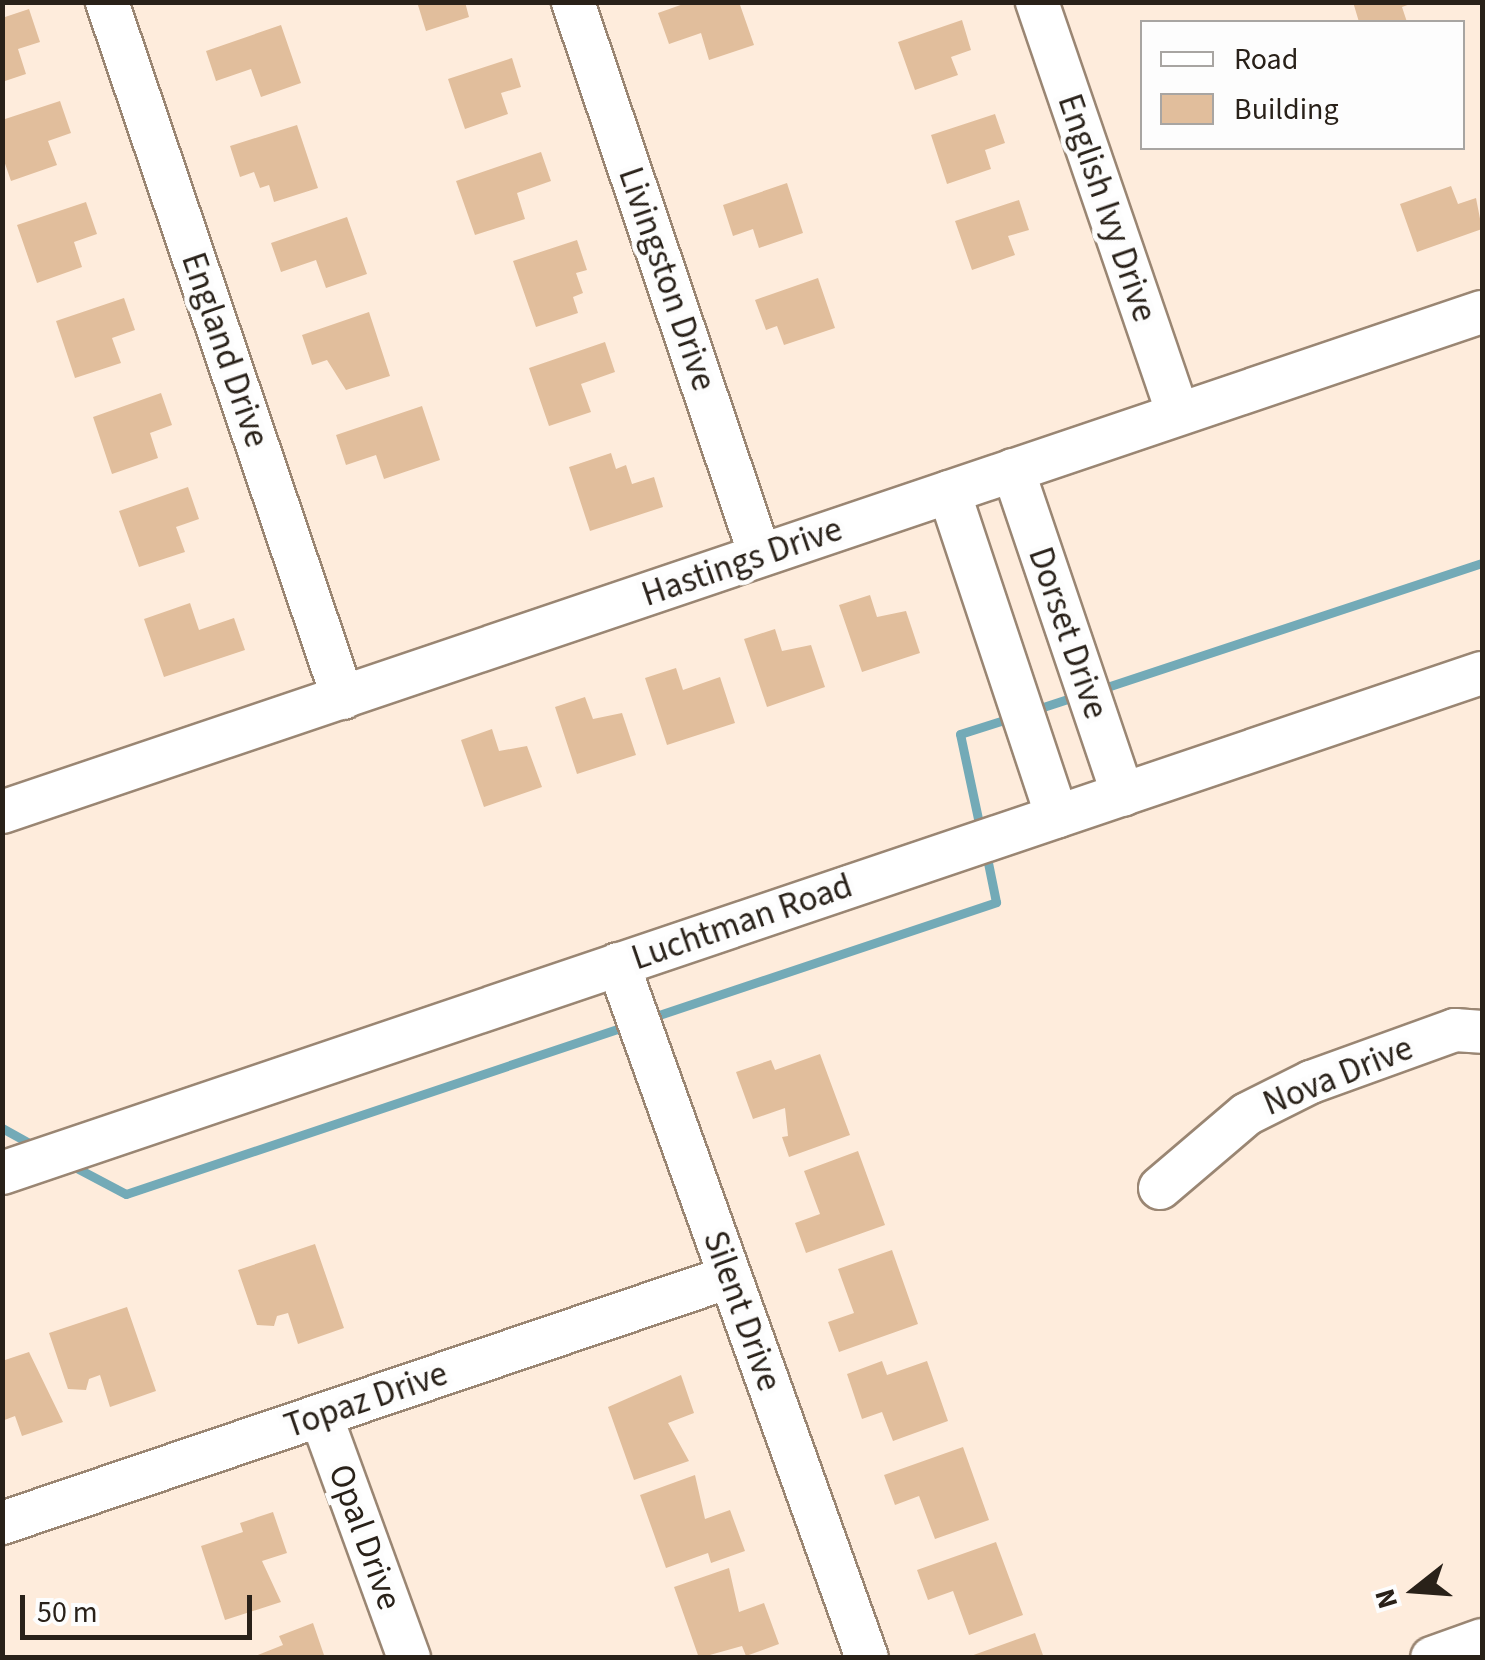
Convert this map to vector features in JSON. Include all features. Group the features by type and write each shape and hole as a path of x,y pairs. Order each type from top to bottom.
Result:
{"street":[{"name":"England Drive","path":"107,2 343,698"},
{"name":"Livingston Drive","path":"573,2 760,556"},
{"name":"English Ivy Drive","path":"1037,2 1178,414"},
{"name":"Hastings Drive","path":"2,812 1482,312"},
{"name":"Dorset Drive","path":"1013,470 1123,795"},
{"name":"Dorset Drive","path":"949,492 1058,817"},
{"name":"Luchtman Road","path":"2,1173 1482,673"},
{"name":"Silent Drive","path":"618,964 867,1658"},
{"name":"Nova Drive","path":"1160,1188 1248,1114 1311,1082 1455,1030 1482,1032"},
{"name":"Topaz Drive","path":"2,1523 729,1277"},
{"name":"Opal Drive","path":"321,1416 409,1658"},
{"path":"1432,1658 1482,1640"}],"building":[{"path":"417,2 465,2 469,17 426,31"},
{"path":"689,2 739,2 754,45 709,60 701,33 669,44 658,13"},
{"path":"1353,2 1413,2 1402,7 1406,20 1358,20"},
{"path":"29,9 40,42 18,49 26,74 2,82 2,18"},
{"path":"962,20 971,50 951,57 958,75 915,90 898,42"},
{"path":"281,25 301,83 261,97 251,69 216,81 206,51"},
{"path":"512,58 521,87 501,93 508,114 465,129 448,79"},
{"path":"60,101 71,133 48,141 57,165 11,181 2,155 2,120"},
{"path":"995,114 1005,143 985,150 991,169 947,184 931,135"},
{"path":"297,125 318,188 274,202 269,185 260,188 254,172 240,177 230,146"},
{"path":"541,152 551,181 517,193 525,219 475,235 456,181"},
{"path":"787,183 803,233 759,248 753,229 733,236 723,205"},
{"path":"1451,186 1458,204 1476,198 1482,229 1417,252 1400,204"},
{"path":"1019,200 1029,230 1008,236 1015,255 972,270 955,221"},
{"path":"86,202 97,234 74,242 82,267 37,283 17,225"},
{"path":"347,217 367,274 326,288 316,260 281,272 271,243"},
{"path":"577,240 587,270 576,273 583,293 573,297 578,313 536,327 513,261"},
{"path":"818,278 835,328 784,345 777,326 766,330 755,300"},
{"path":"124,298 135,330 112,338 121,363 75,378 56,321"},
{"path":"369,312 390,376 346,390 327,360 312,365 302,335"},
{"path":"605,342 615,372 581,384 591,412 549,426 529,368"},
{"path":"161,393 172,425 150,433 158,458 112,474 93,417"},
{"path":"422,406 440,460 384,479 376,455 346,465 336,435"},
{"path":"611,453 616,469 626,465 632,484 654,477 663,507 590,531 569,467"},
{"path":"188,487 199,519 176,527 185,552 139,567 119,511"},
{"path":"870,595 877,617 906,611 920,653 862,672 839,605"},
{"path":"190,603 199,630 234,618 245,650 164,677 144,619"},
{"path":"775,629 782,651 811,645 825,687 767,707 744,639"},
{"path":"676,668 683,690 720,677 735,723 667,745 645,678"},
{"path":"585,697 593,719 622,713 636,755 577,774 555,707"},
{"path":"492,729 499,751 527,746 542,787 484,807 461,740"},
{"path":"820,1054 850,1135 789,1157 782,1137 788,1136 785,1108 753,1119 736,1072 771,1060 775,1070"},
{"path":"858,1151 885,1225 806,1253 795,1223 820,1214 804,1171"},
{"path":"315,1244 344,1328 298,1344 288,1313 277,1316 274,1326 257,1325 238,1270"},
{"path":"892,1250 918,1324 839,1352 828,1322 854,1313 838,1269"},
{"path":"127,1307 156,1391 110,1407 100,1375 89,1379 86,1390 68,1389 49,1333"},
{"path":"29,1352 63,1422 22,1436 15,1416 2,1421 2,1361"},
{"path":"882,1361 887,1375 927,1361 948,1421 893,1441 882,1412 862,1419 847,1374"},
{"path":"681,1375 694,1413 668,1423 689,1461 634,1480 608,1407"},
{"path":"963,1447 989,1520 935,1539 919,1496 895,1505 884,1475"},
{"path":"695,1475 705,1519 730,1510 745,1551 711,1563 708,1553 666,1568 640,1495"},
{"path":"273,1512 287,1553 262,1561 281,1602 225,1620 201,1546 243,1532 240,1523"},
{"path":"996,1542 1023,1615 969,1635 953,1591 928,1600 917,1570"},
{"path":"729,1568 739,1612 764,1603 779,1644 746,1656 742,1646 699,1658 674,1587"},
{"path":"313,1623 325,1658 250,1658 283,1645 279,1636"},
{"path":"1035,1633 1044,1658 968,1658 968,1657"}],"waterway":[{"path":"1101,689 1482,563"},
{"path":"1034,710 1077,696"},
{"path":"980,828 960,734 1010,718"},
{"path":"650,1018 996,902 986,853"},
{"path":"71,1165 126,1194 626,1026"},
{"path":"2,1128 35,1146"}]}
